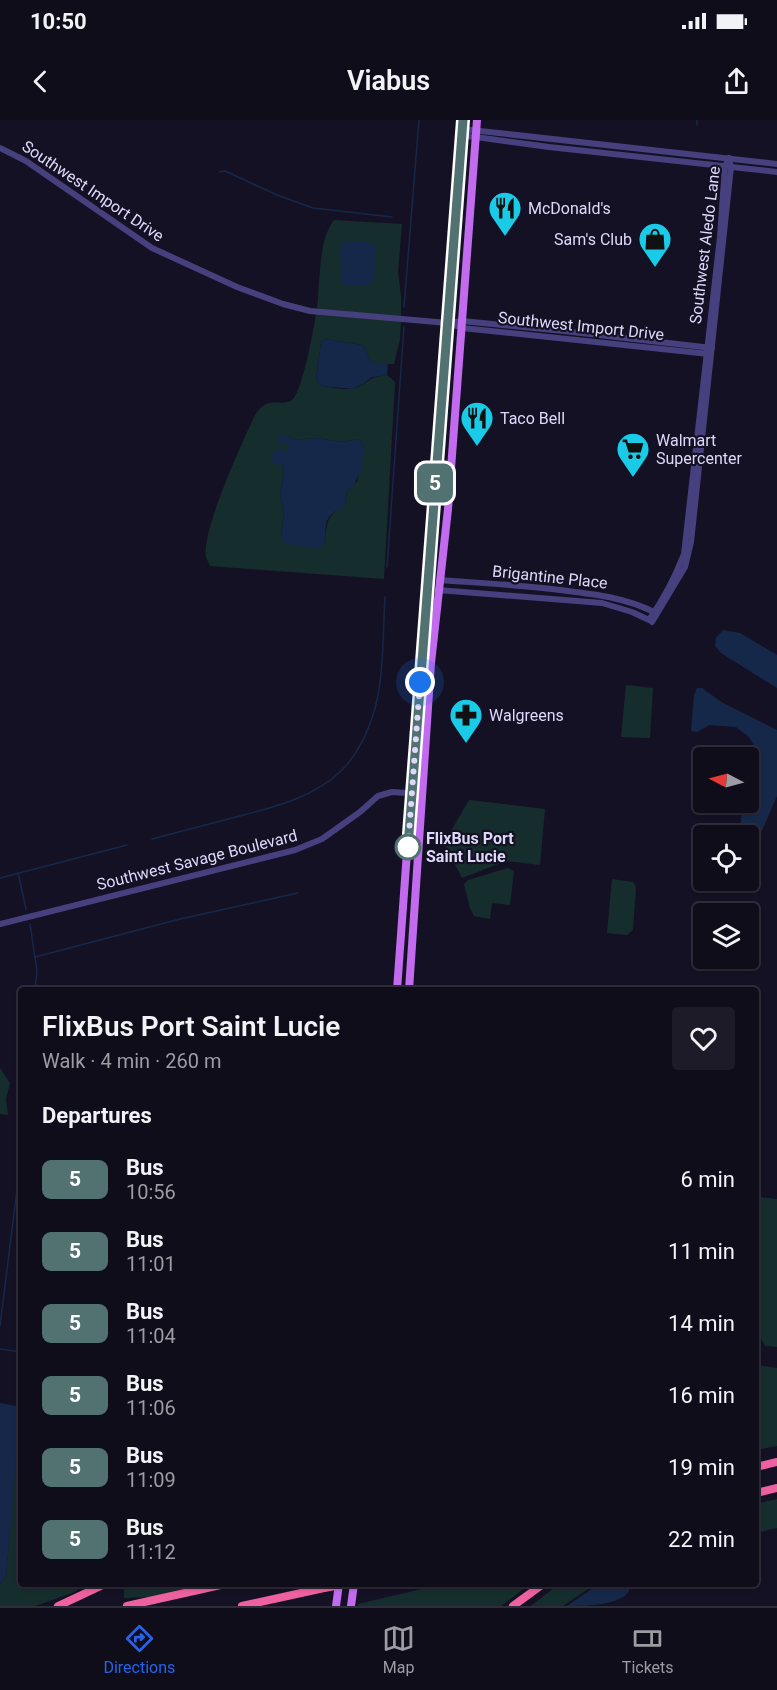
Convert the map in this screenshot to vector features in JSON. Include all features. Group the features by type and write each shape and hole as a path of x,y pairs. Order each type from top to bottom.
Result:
{"highway":[{"path":"759,1466 777,1462"},
{"path":"58,1606 99,1587"},
{"path":"127,1606 212,1587"},
{"path":"242,1606 330,1587"},
{"path":"513,1606 539,1587"}],"main road":[{"path":"398,987 463,120"},
{"path":"409,987 431,663 448,509 477,120"},
{"path":"336,1606 339,1587"},
{"path":"351,1606 354,1587"}],"street":[{"path":"462,132 777,172"},
{"path":"475,134 777,164"},
{"name":"Southwest Import Drive","path":"0,148 26,161 145,244 237,288 283,304 310,311 448,323 709,351"},
{"name":"Southwest Aledo Lane","path":"650,621 685,567 691,542 729,159"},
{"name":"Southwest Aledo Lane","path":"650,621 684,554 709,351"},
{"name":"Brigantine Place","path":"440,580 525,586 607,596 626,600 654,612"},
{"name":"Brigantine Place","path":"438,590 602,603 650,621"},
{"name":"Southwest Savage Boulevard","path":"0,924 295,850 322,839 360,812 378,795 392,792 422,794"}],"green space":[{"path":"334,220 402,224 398,272 401,317 317,309 322,250"},
{"path":"316,314 401,321 400,339 394,364 371,362 363,345 324,339 321,343 316,379 321,386 343,389 356,388 373,378 387,375 395,382 384,579 210,566 206,557 206,544 216,508 255,415 269,403 287,402 296,395 310,346","holes":["287,435 295,440 315,438 343,442 359,439 364,446 357,482 347,491 345,505 329,520 325,541 281,538 284,511 280,494 284,473 283,465 289,450 289,443 277,441"]},
{"path":"626,685 653,688 650,738 621,737"},
{"path":"469,800 545,809 540,865 506,861 462,878 444,843"},
{"path":"508,868 514,871 510,905 492,903 490,919 474,916 464,884 468,880"},
{"path":"612,879 633,882 636,887 633,930 627,935 607,933"},
{"path":"0,1068 10,1083 6,1099 8,1115 0,1114"},
{"path":"759,1197 777,1199 777,1347 765,1346 759,1335 761,1316 759,1317"},
{"path":"759,1365 777,1368 777,1446 759,1449"},
{"path":"18,1426 18,1587 83,1587 35,1606 0,1606 0,1584 6,1577"},
{"path":"777,1499 777,1528 759,1532 759,1503"},
{"path":"124,1587 190,1587 149,1597 124,1598"},
{"path":"430,1587 526,1587 501,1606 358,1606 358,1604"},
{"path":"555,1587 591,1587 563,1606 531,1606"}],"water":[{"path":"344,241 367,242 375,245 375,272 369,286 344,286 342,283 340,252"},
{"path":"324,339 363,345 371,362 388,364 387,375 372,377 353,389 321,386 316,379 321,343"},
{"path":"278,435 287,435 295,440 315,438 343,442 359,439 364,446 361,473 354,486 347,491 345,505 328,518 324,542 320,549 287,544 281,538 284,511 280,494 284,473 283,465 275,464 270,460 274,451 280,449 288,452 289,444 277,442"},
{"path":"723,630 740,633 777,655 777,688 721,653 715,646 716,638"},
{"path":"697,688 702,688 723,703 777,730 777,796 759,838 759,825 741,825 742,813 759,813 759,747 755,747 749,737 736,727 709,725 697,732 691,731 694,695"},
{"path":"0,1403 16,1406 18,1439 6,1577 0,1584"},
{"path":"595,1587 630,1587 623,1597 615,1601 595,1605 567,1606"}],"waterway":[{"path":"404,307 419,120"},
{"path":"697,120 697,125"},
{"path":"219,172 225,171 277,195 313,208 392,217"},
{"path":"387,567 404,327"},
{"path":"152,839 304,796 330,781 341,771 361,743 374,711 382,666 385,597"},
{"path":"0,878 127,845"},
{"path":"18,873 26,909"},
{"path":"35,957 180,919 298,893"},
{"path":"30,924 37,971 35,987"},
{"path":"0,1326 18,1181"},
{"path":"0,1349 18,1352"}],"bus line":[{"name":"5","path":"408,847 463,120"}],"place":[{"name":"McDonald's","path":"505,237"},
{"name":"Sam's Club","path":"655,268"},
{"name":"Taco Bell","path":"477,447"},
{"name":"Walmart Supercenter","path":"633,478"},
{"name":"Walgreens","path":"466,744"},
{"name":"FlixBus Port Saint Lucie","path":"408,847"}],"route":[{"path":"408,847 420,682"}]}
